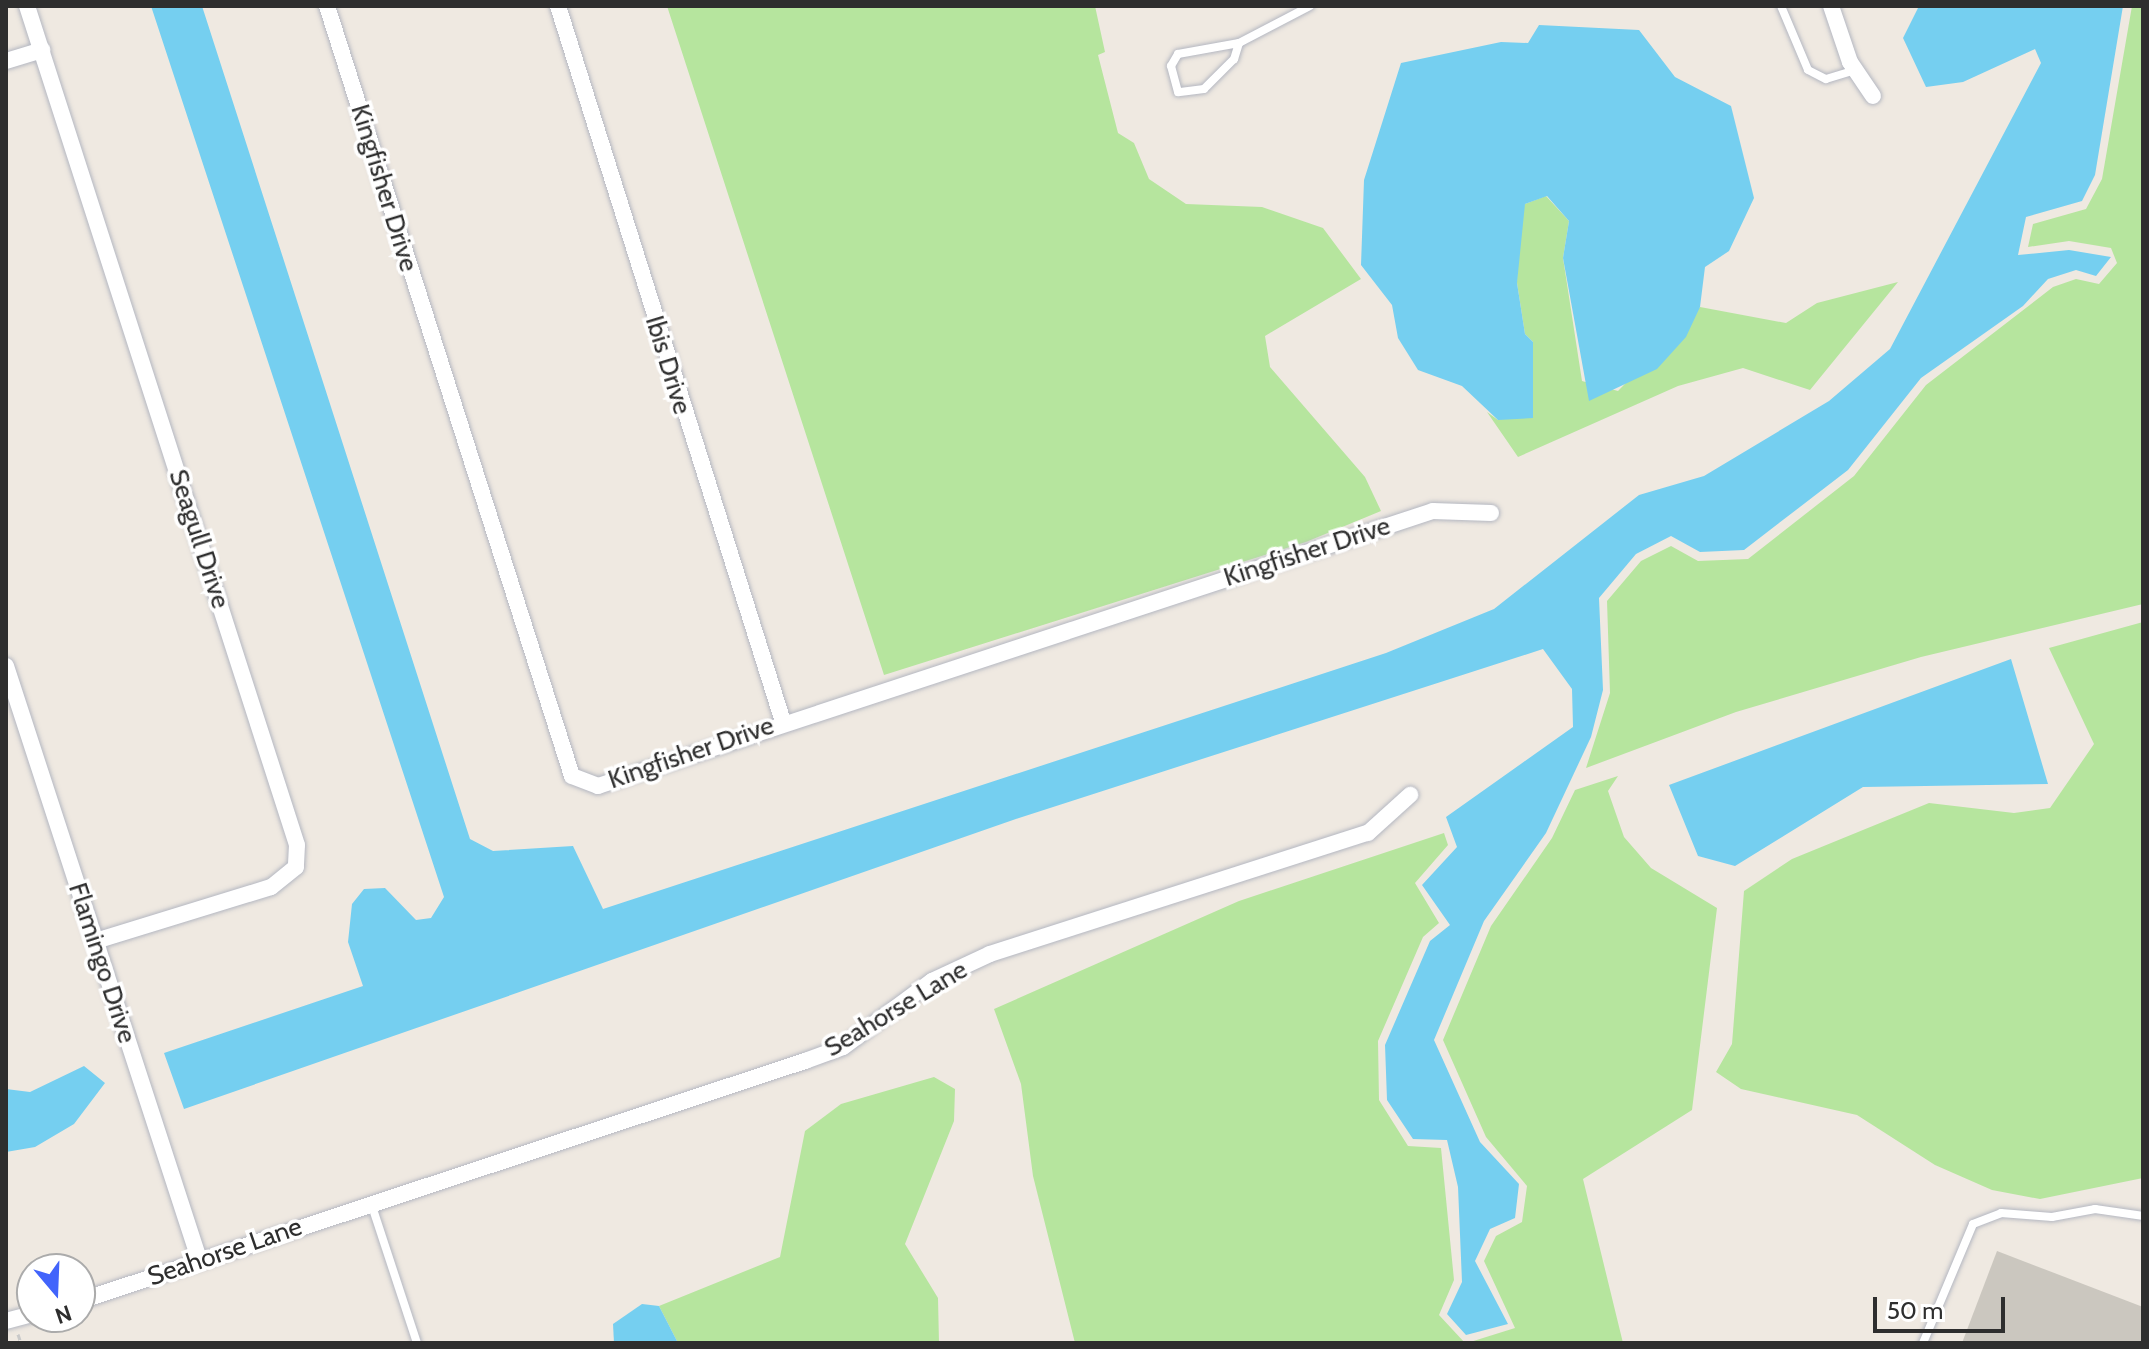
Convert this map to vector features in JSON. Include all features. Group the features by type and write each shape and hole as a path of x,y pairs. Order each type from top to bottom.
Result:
{"street":[{"name":"Seagull Drive","path":"27,6 297,845 296,867 271,887 95,941"},
{"name":"Kingfisher Drive","path":"327,6 572,776 598,786 783,722 1433,511 1491,513"},
{"name":"Ibis Drive","path":"558,6 783,722"},
{"path":"1831,6 1855,70 1873,96"},
{"path":"6,61 42,50"},
{"name":"Flamingo Drive","path":"6,666 199,1259"},
{"name":"Seahorse Lane","path":"96,1295 830,1052 932,981 990,954 1368,833 1410,795"}],"lane":[{"path":"1239,43 1234,59 1204,89 1178,92 1171,66 1178,54 1239,43 1310,6"},
{"path":"1781,6 1808,70 1826,79 1855,70"},
{"path":"370,1202 417,1343"},
{"path":"1923,1343 1973,1224 2001,1213 2052,1217 2095,1209 2143,1216"}],"green space":[{"path":"667,6 1095,6 1105,52 1098,55 1118,133 1134,143 1149,179 1186,204 1262,207 1323,228 1361,279 1265,336 1270,367 1365,477 1381,511 1306,542 884,675"},
{"path":"2132,6 2143,6 2143,604 1921,657 1736,712 1586,768 1610,693 1607,601 1641,561 1671,546 1698,561 1748,559 1854,476 1926,385 2053,287 2076,279 2099,284 2117,263 2111,248 2069,241 2028,247 2033,224 2086,209 2102,179"},
{"path":"1546,196 1569,221 1563,258 1582,381 1618,391 1700,307 1786,323 1817,303 1898,282 1810,390 1743,368 1678,386 1518,457 1487,412 1498,420 1532,378 1533,342 1525,334 1517,283 1518,217 1525,204"},
{"path":"2143,622 2143,1178 2040,1199 1992,1190 1935,1165 1857,1115 1741,1089 1716,1072 1732,1044 1744,891 1792,859 1929,803 2014,813 2050,808 2094,744 2049,648"},
{"path":"1618,776 1608,791 1624,837 1651,868 1717,908 1692,1110 1583,1179 1623,1343 1467,1343 1515,1328 1484,1261 1496,1236 1522,1222 1527,1186 1486,1137 1443,1040 1491,926 1552,838 1575,790"},
{"path":"1444,833 1448,845 1415,883 1439,923 1423,937 1378,1041 1379,1100 1408,1146 1441,1148 1454,1280 1439,1315 1465,1343 1075,1343 1033,1176 1021,1084 994,1009 1239,901"},
{"path":"934,1077 955,1089 954,1121 905,1244 938,1298 939,1343 678,1343 659,1306 780,1257 805,1131 841,1104"}],"water":[{"path":"151,6 202,6 470,839 493,851 573,846 603,909 1386,653 1494,609 1639,495 1704,476 1829,401 1890,349 2041,63 2035,49 1963,82 1926,87 1903,38 1919,6 2123,6 2095,175 2082,201 2026,217 2018,255 2069,250 2111,257 2096,276 2076,270 2048,279 2023,306 1921,378 1848,470 1744,550 1700,552 1671,536 1636,554 1599,598 1603,690 1591,737 1546,833 1484,921 1434,1040 1480,1142 1519,1184 1515,1218 1490,1229 1475,1261 1508,1324 1466,1335 1447,1314 1462,1282 1458,1187 1447,1140 1413,1139 1387,1100 1385,1045 1430,941 1450,925 1422,885 1457,847 1446,817 1573,727 1572,689 1543,649 1019,818 184,1109 164,1053 363,986 348,942 352,904 364,889 385,888 416,920 431,918 444,897"},
{"path":"1539,25 1639,30 1675,77 1731,106 1754,198 1729,251 1705,267 1700,307 1686,337 1657,369 1589,401 1563,258 1569,221 1547,196 1525,204 1517,283 1525,334 1533,342 1533,418 1498,420 1462,386 1418,370 1398,338 1392,305 1361,265 1364,180 1401,63 1501,42 1528,43"},
{"path":"2011,659 2048,784 1863,787 1735,866 1698,856 1669,785"},
{"path":"84,1066 105,1083 74,1124 35,1147 6,1152 6,1089 30,1092"},
{"path":"642,1304 659,1306 678,1343 614,1343 613,1324"}],"building":[{"path":"1997,1251 2143,1307 2143,1343 1962,1343"}]}
